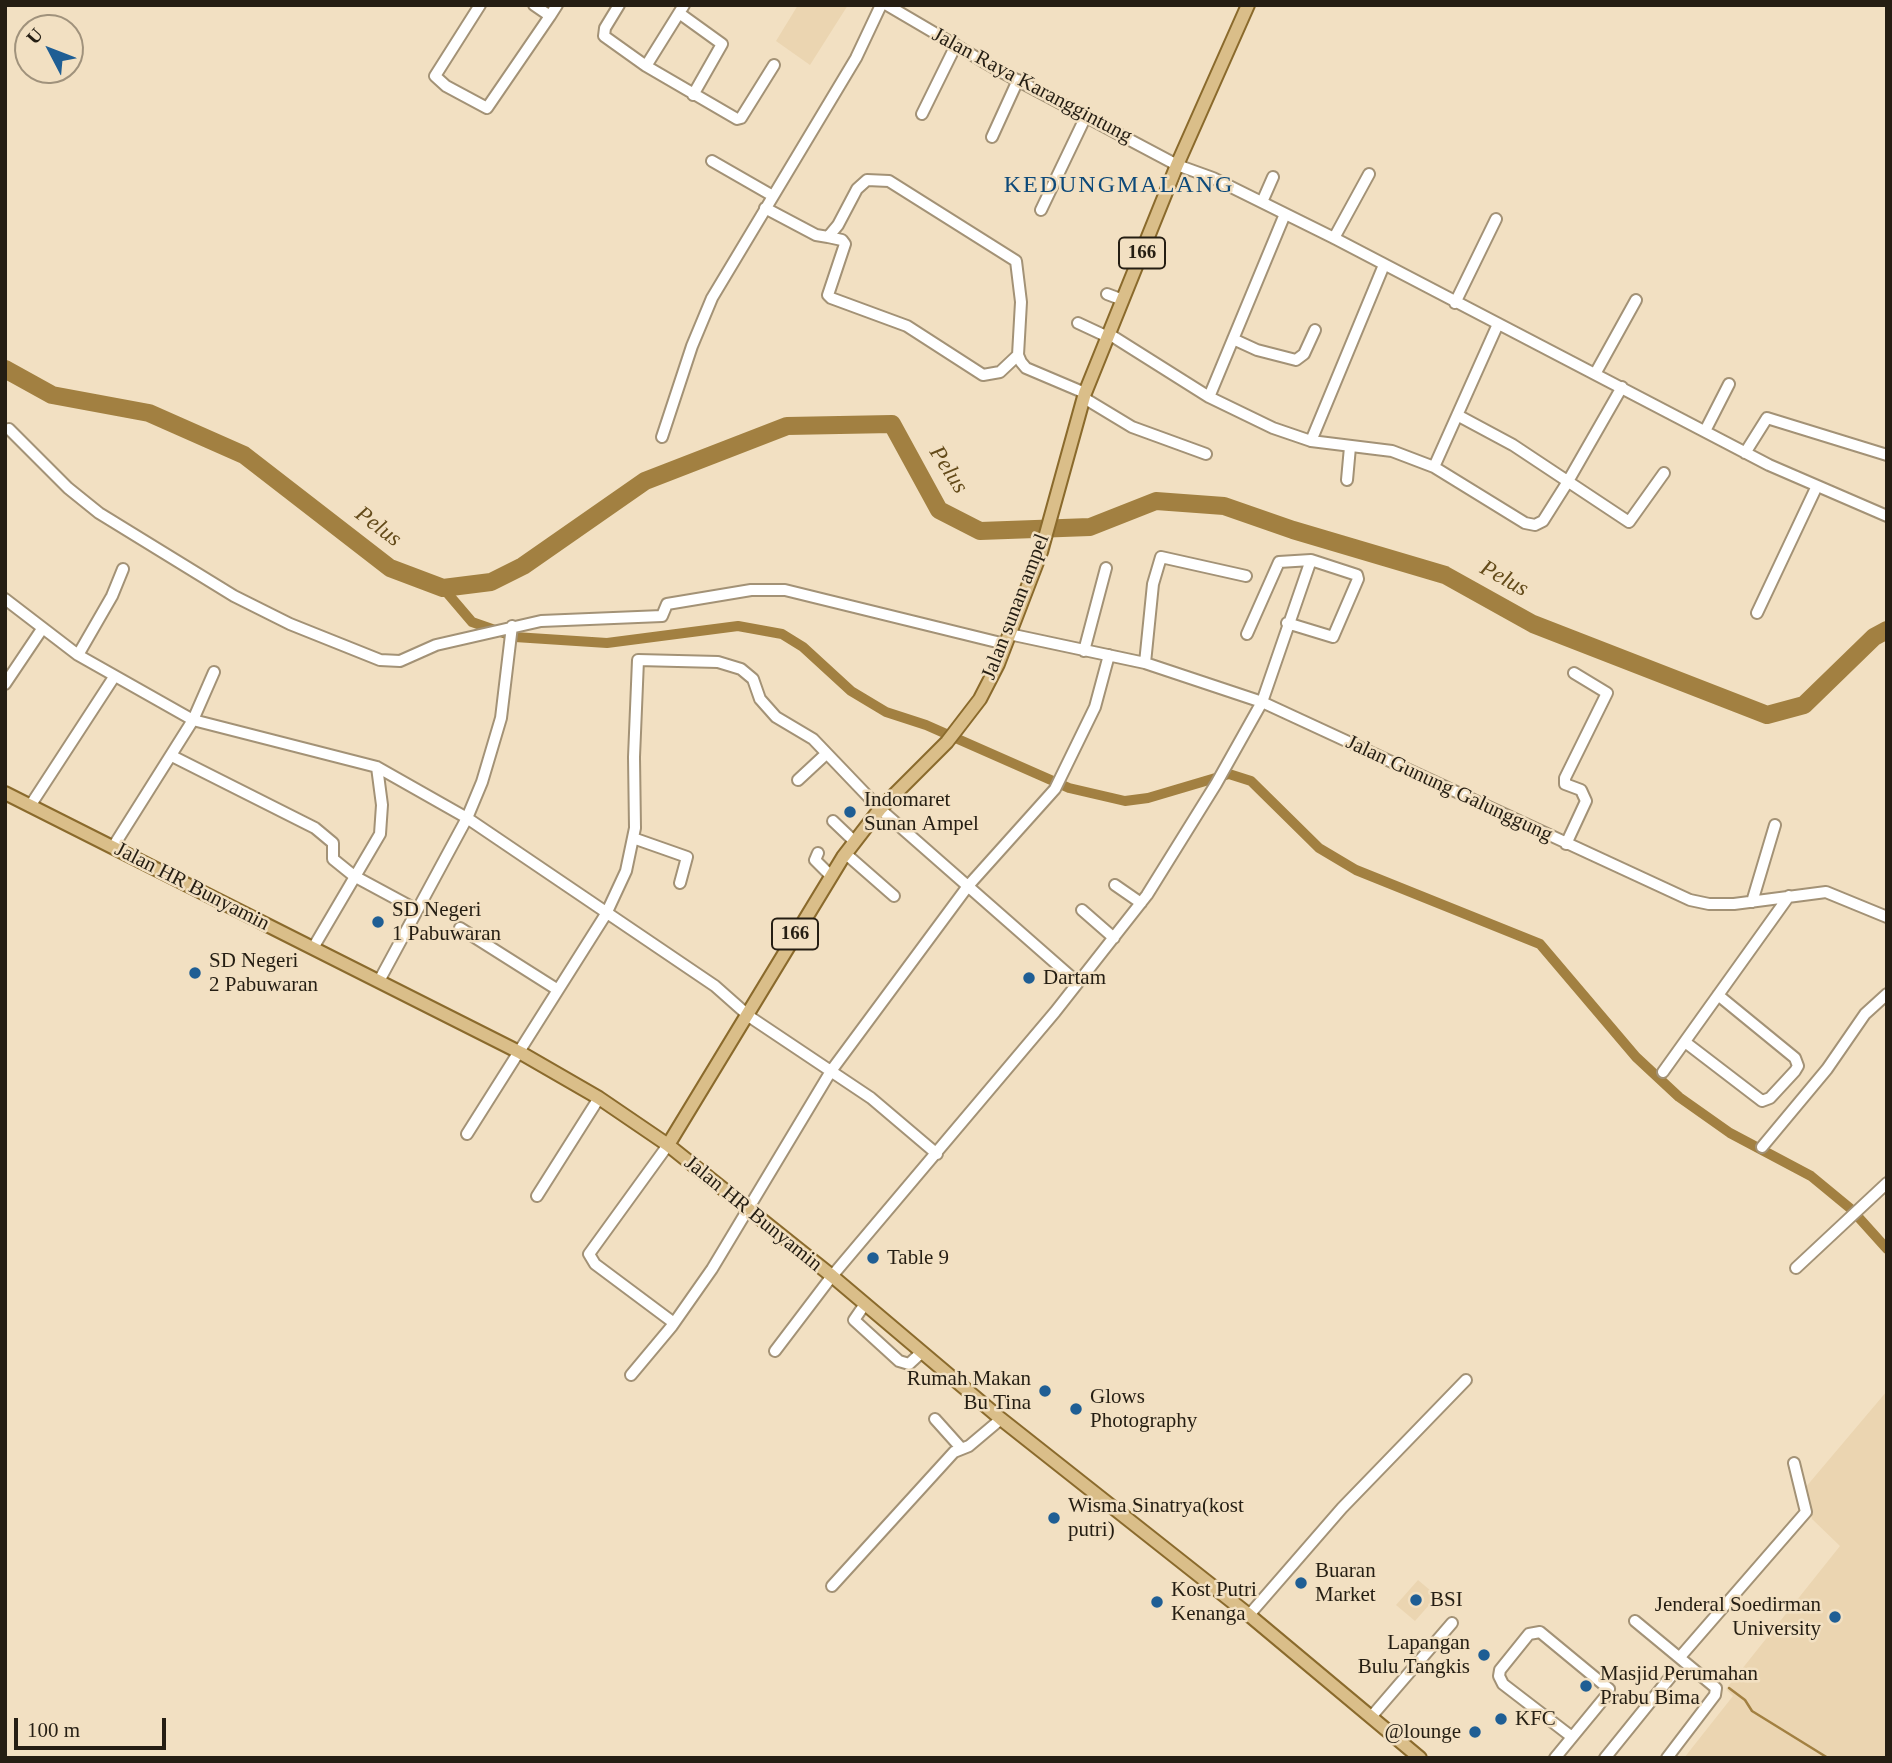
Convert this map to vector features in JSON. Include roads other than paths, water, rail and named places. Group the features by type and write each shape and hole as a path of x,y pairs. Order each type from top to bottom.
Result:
{"main road":[{"name":"Jalan sunan ampel","path":"668,1146 846,854 880,809 947,742 980,699 1041,552 1085,396 1108,335 1177,165 1248,5"},
{"name":"Jalan HR Bunyamin","path":"5,793 521,1053 599,1098 668,1146 832,1276 1001,1419 1249,1615 1420,1758"}],"street":[{"path":"480,5 435,76 446,86 487,108 557,5"},
{"path":"534,5 550,16"},
{"path":"619,5 602,33 604,36 646,66 732,118 741,118 774,65"},
{"path":"662,437 702,320 728,269 856,58 881,5"},
{"name":"Jalan Raya Karanggintung","path":"887,5 1018,80 1177,165 1213,178 1334,238 1815,488 1887,516"},
{"path":"902,15 911,5"},
{"path":"646,66 682,9 722,44 693,94"},
{"path":"922,114 956,45"},
{"path":"992,137 1018,80"},
{"path":"1041,210 1086,116"},
{"path":"712,161 773,197"},
{"path":"1334,238 1369,174"},
{"path":"1262,202 1273,177"},
{"path":"828,237 838,225 845,207 857,189 867,180 889,181 1016,261 1021,302 1018,355 1026,368 1085,396 1140,431 1206,454"},
{"path":"765,208 816,235 842,240 845,244 829,297 907,327 983,374 1000,372 1018,355"},
{"path":"1209,397 1285,214"},
{"path":"1455,303 1496,219"},
{"path":"1311,441 1384,265"},
{"path":"1107,293 1123,300"},
{"path":"1595,374 1636,300"},
{"path":"1078,323 1108,335 1209,397 1282,432 1311,441 1392,451 1434,467 1525,523 1535,525 1543,521 1567,483 1622,387"},
{"path":"1434,467 1499,324"},
{"path":"1233,339 1257,350 1296,360 1304,354 1315,330"},
{"path":"1705,431 1729,384"},
{"path":"1459,415 1513,445 1629,522 1664,474"},
{"path":"1745,453 1767,418 1887,455"},
{"path":"9,429 68,488 99,513 234,596 362,655 400,662 436,645 512,626 501,718 482,782 467,818 379,981"},
{"path":"1348,480 1350,447"},
{"path":"1757,612 1815,488"},
{"path":"1145,663 1153,584 1161,557 1246,576"},
{"path":"1247,634 1279,562 1311,560 1353,572 1358,579 1333,637 1287,623"},
{"path":"775,1351 832,1276 937,1154 1141,904 1216,784 1262,702 1287,623 1311,560"},
{"path":"1084,651 1106,568"},
{"path":"78,655 112,596 123,569"},
{"name":"Jalan Gunung Galunggung","path":"512,626 541,621 662,616 667,604 751,590 780,590 1007,639 1109,655 1145,663 1262,702 1690,900 1709,904 1752,902 1826,892 1887,917"},
{"path":"5,599 78,655 193,720 377,767 467,818 715,986 747,1015 872,1098 937,1154"},
{"path":"5,684 42,629"},
{"path":"631,1375 674,1323 748,1211 831,1071 968,886 1055,789 1095,707 1109,655"},
{"path":"467,1134 521,1053 606,914 626,871 633,838 638,660 718,662 741,669 752,679 760,699 776,717 813,739 880,809 1077,982"},
{"path":"113,847 193,720 214,672"},
{"path":"1566,844 1586,800 1581,790 1565,784 1565,778 1607,693 1574,673"},
{"path":"30,806 114,677"},
{"path":"798,780 826,754"},
{"path":"172,756 321,833 333,843 333,859 354,876 417,910"},
{"path":"313,948 380,834 383,805 377,767"},
{"path":"833,821 855,842"},
{"path":"1752,902 1775,825"},
{"path":"633,838 685,856 688,861 680,883"},
{"path":"818,853 817,864 831,876"},
{"path":"846,854 894,895"},
{"path":"1115,885 1141,904"},
{"path":"1663,1072 1789,896"},
{"path":"1082,910 1114,938"},
{"path":"460,928 558,990"},
{"path":"1762,1147 1827,1069 1866,1014 1887,994"},
{"path":"1685,1042 1762,1101 1770,1098 1796,1071 1796,1058 1718,995"},
{"path":"537,1196 599,1098"},
{"path":"668,1146 589,1254 596,1264 674,1323"},
{"path":"1796,1268 1887,1183"},
{"path":"865,1304 854,1320 899,1361 908,1365 922,1352"},
{"path":"1249,1615 1342,1508 1465,1380"},
{"path":"935,1419 961,1448"},
{"path":"832,1586 961,1448 969,1447 1001,1419"},
{"path":"1681,1657 1806,1512 1794,1463"},
{"path":"1635,1621 1681,1657 1716,1692 1667,1758"},
{"path":"1371,1717 1452,1623"},
{"path":"1555,1758 1572,1737 1609,1689 1541,1632 1529,1634 1500,1670 1499,1676 1503,1684 1572,1737"},
{"path":"1605,1758 1672,1675"}],"waterway":[{"name":"Pelus","path":"5,369 52,395 149,413 244,455 390,568 443,588 491,582 523,566 645,481 787,426 892,424 939,510 980,531 1090,527 1156,501 1224,506 1293,530 1445,575 1533,624 1767,715 1804,705 1874,637 1887,630"},
{"path":"443,588 472,622 515,637 607,643 738,626 782,634 803,647 851,691 886,712 926,725 1069,788 1125,801 1148,798 1229,774 1251,781 1319,848 1356,870 1540,944 1636,1057 1679,1097 1730,1133 1811,1176 1851,1209 1887,1249"},
{"path":"1729,1688 1745,1700 1752,1711 1828,1758"}],"place":[{"name":"Indomaret Sunan Ampel","path":"850,812"},
{"name":"SD Negeri 1 Pabuwaran","path":"378,922"},
{"name":"SD Negeri 2 Pabuwaran","path":"195,973"},
{"name":"Dartam","path":"1029,978"},
{"name":"Table 9","path":"873,1258"},
{"name":"Rumah Makan Bu Tina","path":"1045,1391"},
{"name":"Glows Photography","path":"1076,1409"},
{"name":"Wisma Sinatrya(kost putri)","path":"1054,1518"},
{"name":"Buaran Market","path":"1301,1583"},
{"name":"BSI","path":"1416,1600"},
{"name":"Kost Putri Kenanga","path":"1157,1602"},
{"name":"Jenderal Soedirman University","path":"1835,1617"},
{"name":"Lapangan Bulu Tangkis","path":"1484,1655"},
{"name":"Masjid Perumahan Prabu Bima","path":"1586,1686"},
{"name":"KFC","path":"1501,1719"},
{"name":"@lounge","path":"1475,1732"}],"district":[{"name":"KEDUNGMALANG","path":"1119,186"}]}
